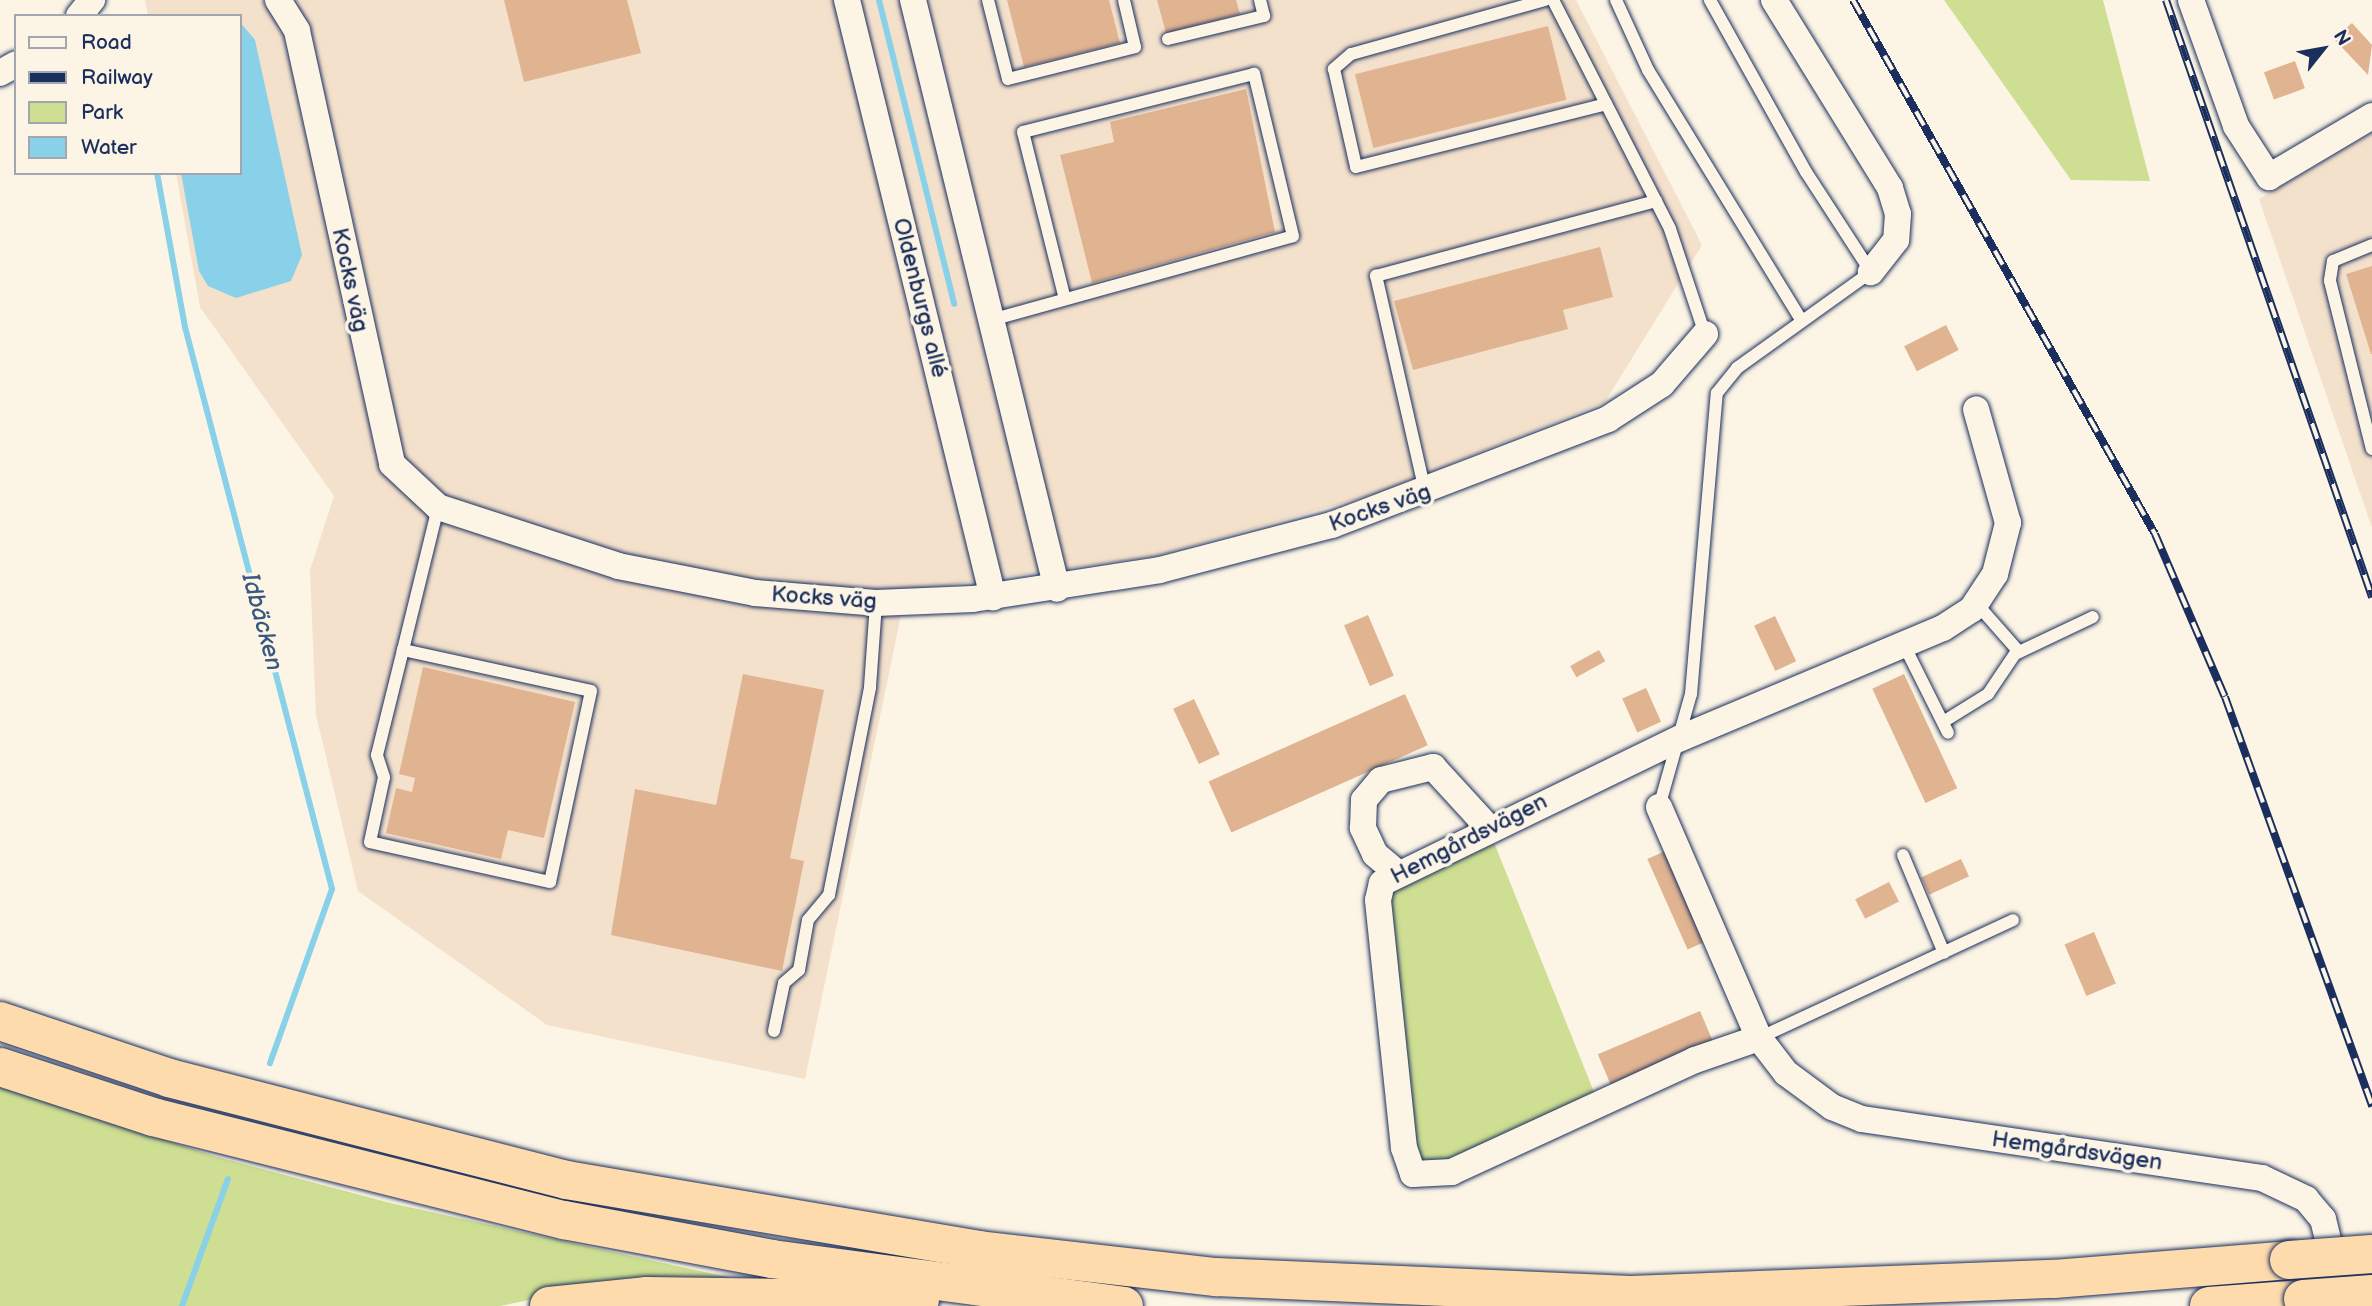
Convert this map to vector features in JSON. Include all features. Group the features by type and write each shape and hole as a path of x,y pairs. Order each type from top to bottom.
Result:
{"highway":[{"path":"0,1021 169,1078 566,1180 978,1250 1216,1277 1631,1295 2054,1279 2372,1254"},
{"path":"0,1067 153,1117 564,1220 772,1259 1124,1306"},
{"path":"2209,1306 2372,1294"},
{"path":"548,1306 648,1296 1073,1301"}],"street":[{"path":"81,14 92,0"},
{"name":"Kocks väg","path":"278,0 297,31 385,445 407,484 438,507 580,555 691,582 876,603 993,597 1057,589 1249,550 1426,493 1608,419 1662,384 1705,334"},
{"name":"Oldenburgs allé","path":"847,0 993,597"},
{"path":"913,0 1057,589"},
{"path":"1774,0 1890,188 1898,214 1896,240 1883,264"},
{"path":"2191,0 2236,126 2269,177 2372,116"},
{"name":"Hemgårdsvägen","path":"1759,1038 1695,1059 1452,1172 1413,1174 1404,1148 1378,900 1382,883 1395,871 1681,737 1943,628 1976,603 1995,574 2008,523 1976,409"},
{"path":"1395,871 1374,854 1363,828 1364,800 1381,779 1433,767 1488,828"},
{"name":"Hemgårdsvägen","path":"1659,807 1759,1038 1786,1073 1832,1107 1862,1119 2262,1178 2306,1199 2323,1219 2344,1306"}],"lane":[{"path":"988,0 1008,79 1135,47 1124,0"},
{"path":"1168,39 1264,16 1260,0"},
{"path":"1545,0 1351,54 1334,69 1356,167 1606,104"},
{"path":"1553,0 1656,201 1705,334"},
{"path":"1616,0 1648,71 1802,321"},
{"path":"1659,807 1692,694 1717,393 1737,368 1883,264 1806,173 1710,0"},
{"path":"991,320 1293,236 1254,74 1023,132 1065,299"},
{"path":"1426,493 1376,276 1656,201"},
{"path":"2372,245 2333,261 2330,281 2372,449"},
{"path":"403,650 591,691 550,882 370,842 384,777 377,755 438,507"},
{"path":"774,1031 784,983 799,970 808,920 829,895 870,687 876,603"},
{"path":"1976,603 2019,652"},
{"path":"1903,645 1945,727 1988,694 2019,652 2093,617"},
{"path":"1903,855 1944,953"},
{"path":"1759,1038 2013,920"}],"shaded area":[{"path":"145,0 1576,0 1702,245 1605,402 1375,494 1156,556 906,591 805,1079 547,1025 358,891 316,715 310,570 334,496 200,307 176,175 242,175 242,14 148,14"},
{"path":"2372,133 2372,528 2259,199"}],"green space":[{"path":"1944,0 2103,0 2150,181 2071,180"},
{"path":"1491,835 1598,1102 1479,1158 1412,1166 1383,902 1391,881"},
{"path":"0,1086 214,1156 390,1203 759,1284 593,1287 500,1306 0,1306"}],"water":[{"path":"242,24 255,40 302,255 291,281 236,298 208,286 199,271 181,175 242,175"}],"building":[{"path":"504,0 627,0 641,53 524,82"},
{"path":"1007,0 1109,0 1120,43 1024,67"},
{"path":"1157,0 1236,0 1240,14 1166,33"},
{"path":"2352,23 2372,45 2368,75 2334,39"},
{"path":"1548,26 1566,100 1373,148 1355,74"},
{"path":"2295,61 2305,88 2274,100 2264,72"},
{"path":"1246,89 1275,232 1092,283 1060,155 1114,142 1110,122"},
{"path":"1600,247 1613,297 1563,310 1568,329 1413,370 1394,301"},
{"path":"2372,266 2372,354 2371,354 2346,274"},
{"path":"1946,325 1959,350 1917,371 1904,346"},
{"path":"1368,615 1394,676 1370,686 1344,625"},
{"path":"1775,616 1796,661 1775,671 1754,626"},
{"path":"1599,650 1605,661 1576,677 1570,666"},
{"path":"423,667 575,702 544,838 508,830 501,859 386,833 396,788 412,792 415,778 399,774"},
{"path":"743,674 824,690 790,858 804,861 782,971 611,935 635,789 716,805"},
{"path":"1904,674 1957,788 1926,803 1872,689"},
{"path":"1646,688 1661,722 1637,732 1622,699"},
{"path":"1405,694 1428,745 1231,833 1209,781"},
{"path":"1194,699 1220,754 1199,764 1173,709"},
{"path":"1672,848 1712,938 1688,949 1647,859"},
{"path":"1961,859 1969,876 1929,895 1921,878"},
{"path":"1889,882 1899,902 1865,919 1855,899"},
{"path":"2094,932 2116,984 2086,996 2065,945"},
{"path":"1700,1011 1714,1044 1612,1088 1598,1054"}],"waterway":[{"path":"879,0 954,304"},
{"name":"Idbäcken","path":"157,175 185,327 332,889 270,1063"},
{"name":"Idbäcken","path":"182,1306 228,1179"}],"railway":[{"path":"1853,0 2155,534 2225,697 2372,1106"},
{"path":"2166,0 2372,597"}]}
